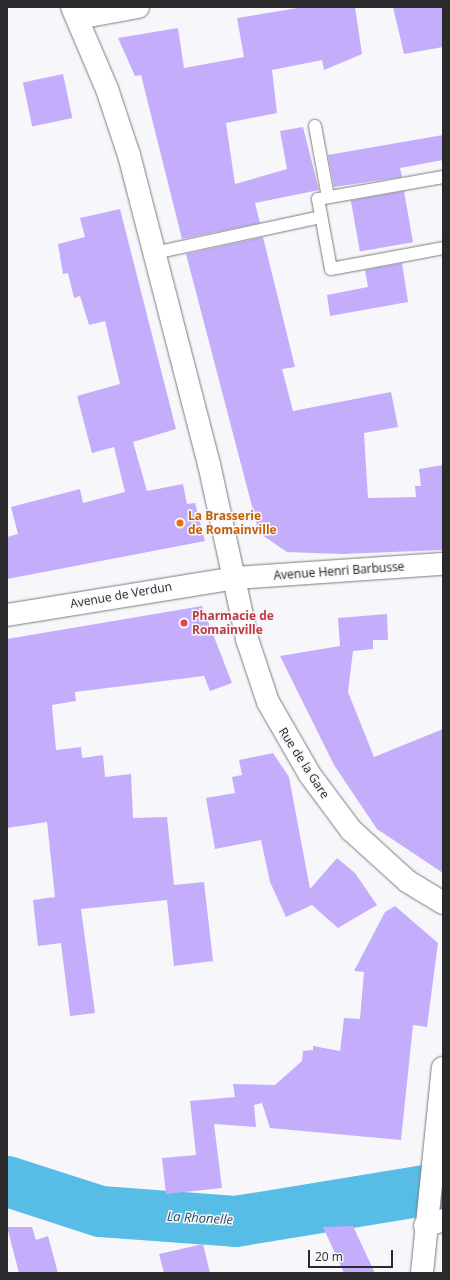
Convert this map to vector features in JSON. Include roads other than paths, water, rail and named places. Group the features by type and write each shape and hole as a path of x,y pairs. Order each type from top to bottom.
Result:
{"main road":[{"path":"75,13 138,7"},
{"name":"Rue de la Gare","path":"75,13 115,109 154,253 260,681 278,722 310,775 367,847 408,881 443,903"},
{"name":"Avenue Henri Barbusse","path":"235,578 443,564"},
{"name":"Avenue de Verdun","path":"7,615 235,578"},
{"path":"422,1273 432,1219 434,1150 443,1068"}],"lane":[{"path":"315,126 328,197"},
{"path":"443,177 318,199 331,269 443,248"},
{"path":"154,253 321,217"}],"waterway":[{"name":"La Rhonelle","path":"7,1181 100,1211 235,1221 443,1187"}],"place":[{"name":"La Brasserie de Romainville","path":"180,523"},
{"name":"Pharmacie de Romainville","path":"184,623"}]}
